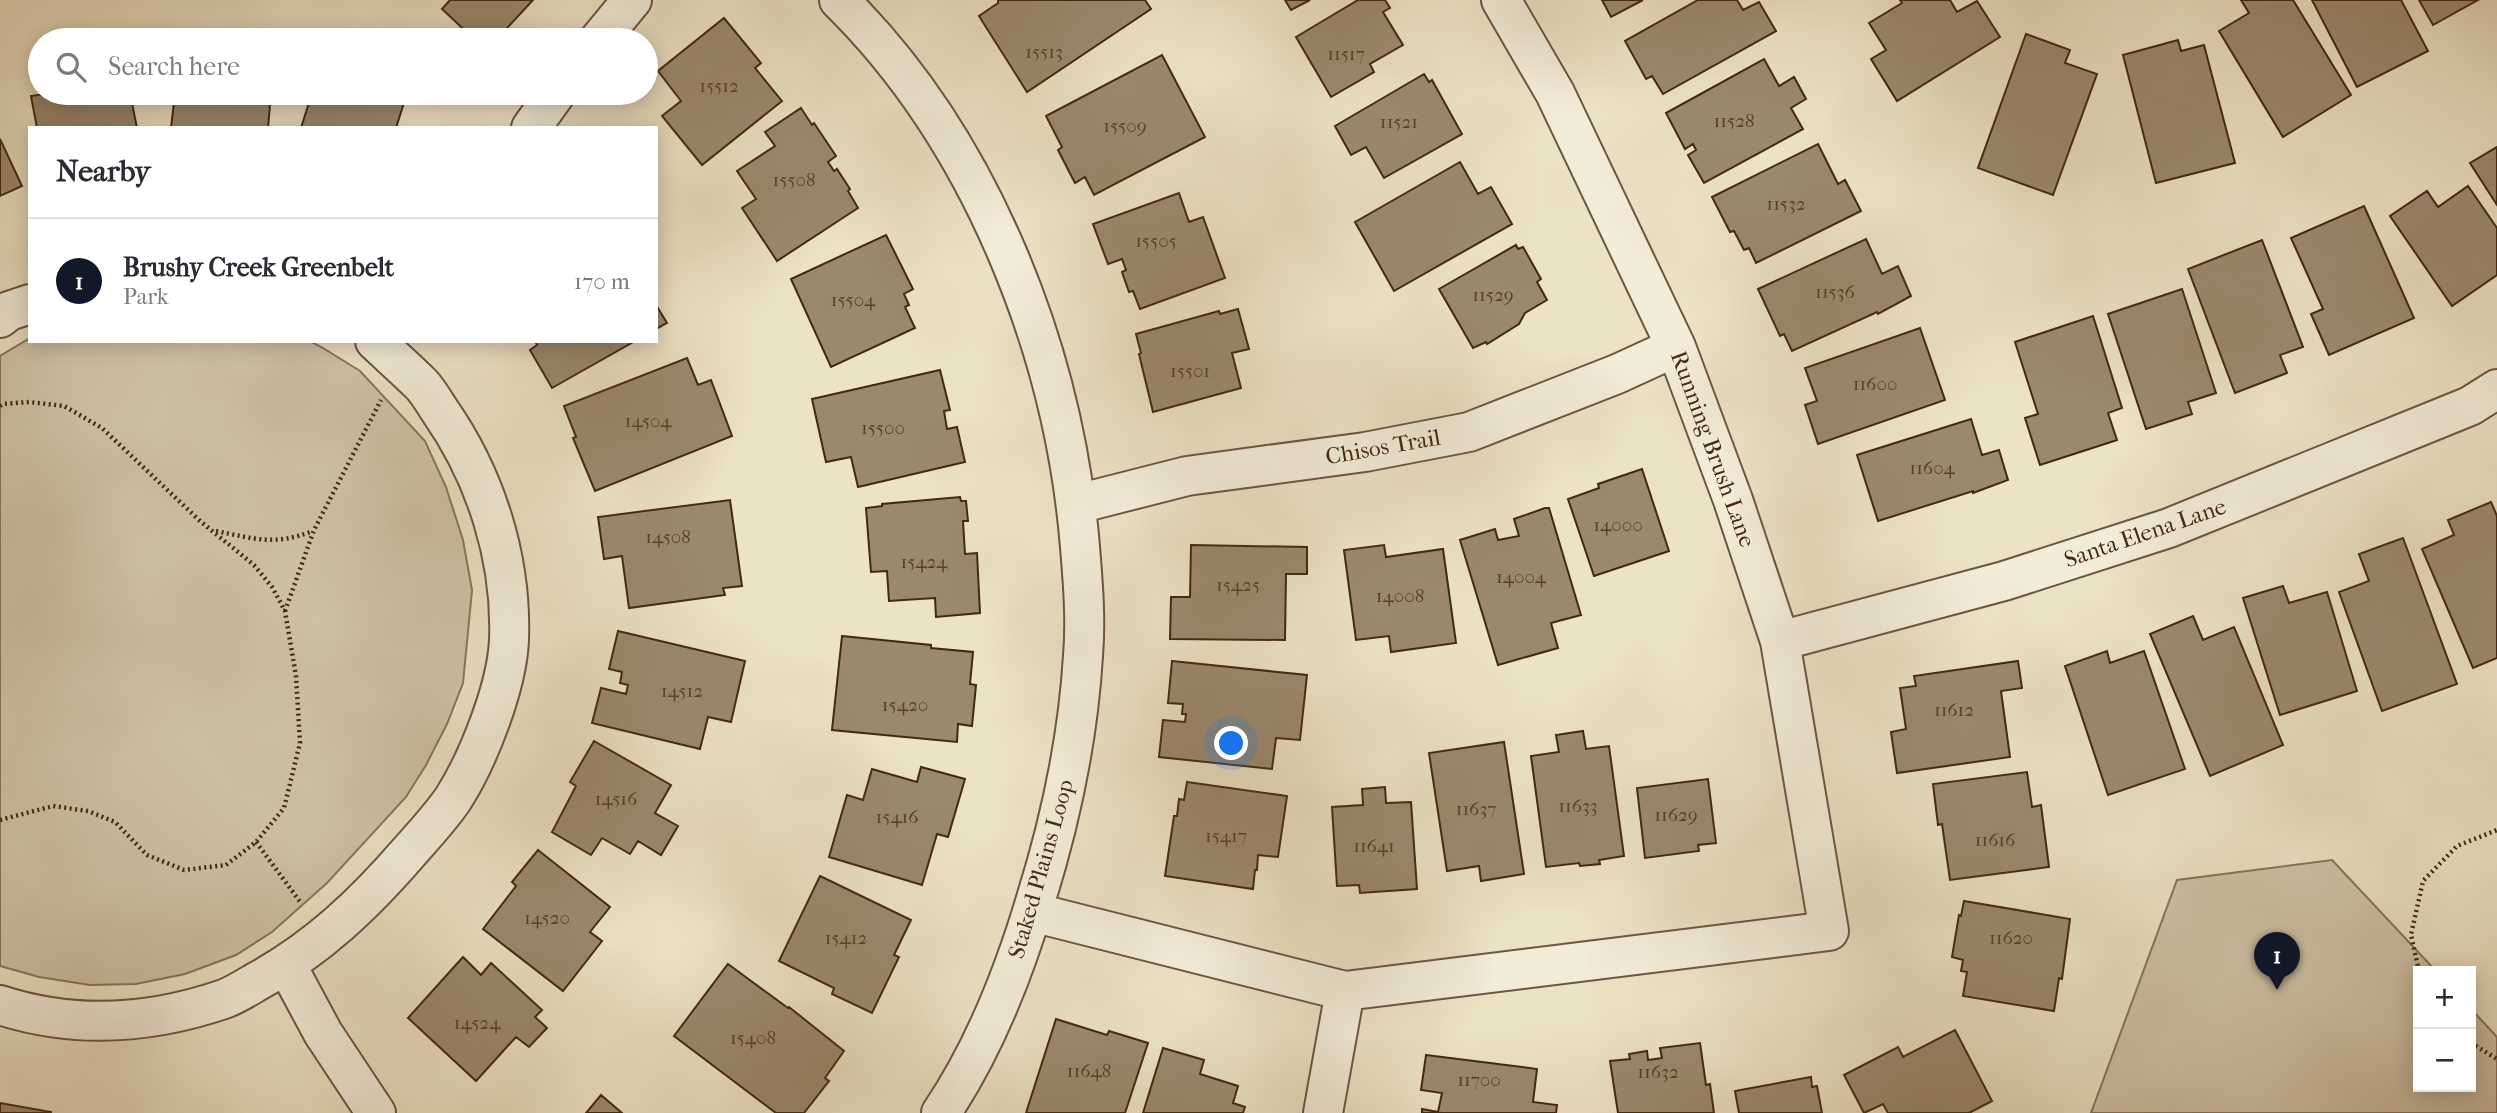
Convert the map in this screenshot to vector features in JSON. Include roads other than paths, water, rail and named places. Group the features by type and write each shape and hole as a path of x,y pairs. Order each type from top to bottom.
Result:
{"street":[{"path":"609,28 632,0"},
{"name":"Staked Plains Loop","path":"839,0 857,18 921,98 982,197 1026,297 1058,406 1077,504 1084,654 1070,773 1055,839 1007,985 980,1045 941,1113"},
{"name":"Running Brush Lane","path":"1345,991 1829,931 1780,641 1733,500 1676,347 1555,93 1501,0"},
{"path":"532,126 547,105"},
{"path":"0,318 28,305"},
{"path":"0,1005 26,1014 106,1022 162,1017 226,998 287,966 324,938 369,897 453,799 481,748 499,692 509,642 505,570 490,508 458,437 423,387 377,343"},
{"name":"Chisos Trail","path":"1077,504 1187,476 1365,452 1469,432 1617,374 1676,347"},
{"name":"Santa Elena Lane","path":"1780,641 2004,580 2169,528 2470,406 2497,389"},
{"path":"1032,912 1345,991 1323,1113"},
{"path":"287,966 323,1033 376,1113"}],"place":[{"name":"Brushy Creek Greenbelt","path":"2277,990"}]}
